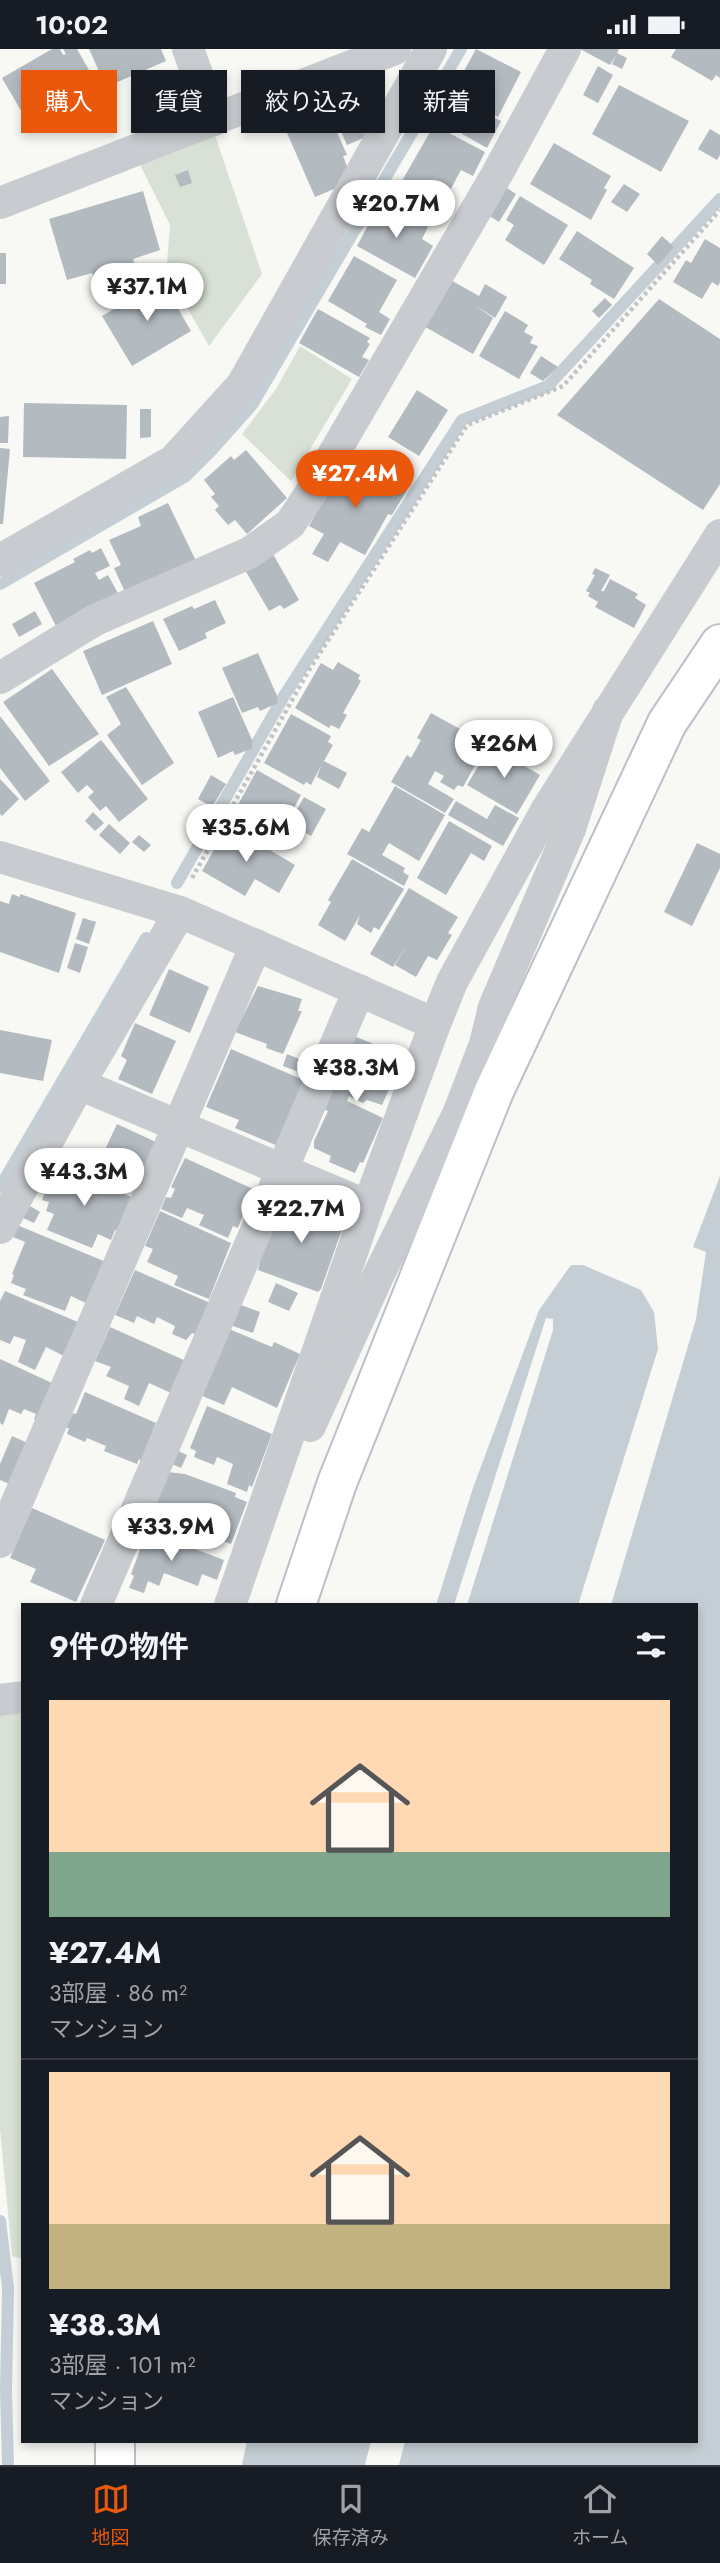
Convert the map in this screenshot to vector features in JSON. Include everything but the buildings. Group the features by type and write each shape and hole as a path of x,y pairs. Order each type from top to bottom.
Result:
{"street":[{"path":"188,49 196,70"},
{"path":"227,115 395,49"},
{"path":"0,560 173,461 242,385 431,49"},
{"path":"0,678 95,620 249,552 290,524 312,491 496,174 565,49"},
{"path":"0,203 180,133"},
{"path":"231,1603 368,1206 452,982 547,809 720,535"},
{"path":"297,1603 337,1483 483,1085 667,723 720,644"},
{"path":"270,1484 300,1448 380,1272 459,1112 483,1085 485,1044 494,1007 570,829 608,711"},
{"path":"0,857 180,912 435,1024"},
{"path":"0,1228 79,1084 180,912"},
{"path":"0,1542 256,945"},
{"path":"97,1603 359,990"},
{"path":"79,1084 368,1206"},
{"path":"0,1700 21,1697"},
{"path":"115,2443 115,2465"}],"path":[{"path":"180,912 189,883 309,670 467,425 562,386 720,210"}],"shaded area":[{"path":"215,135 262,274 209,346 185,304 167,263 170,225 139,163"},
{"path":"300,346 352,379 291,481 242,434 276,389"},
{"path":"720,1176 720,2465 399,2465 404,2443 698,2443 698,1603 612,1603 696,1319 706,1252 693,1247"},
{"path":"571,1265 583,1265 641,1290 654,1312 658,1349 579,1603 468,1603 553,1330 553,1319 546,1318 455,1603 437,1603 473,1488 539,1310"},
{"path":"21,1708 21,2258 12,2256 0,2129 0,1711"},
{"path":"247,2443 370,2443 365,2465 242,2465"}],"waterway":[{"path":"0,584 186,476 252,405 461,49"},
{"path":"177,883 284,696 462,420 548,386 720,199"},
{"path":"0,1187 146,938"},
{"path":"0,2221 8,2288 8,2465"}]}
